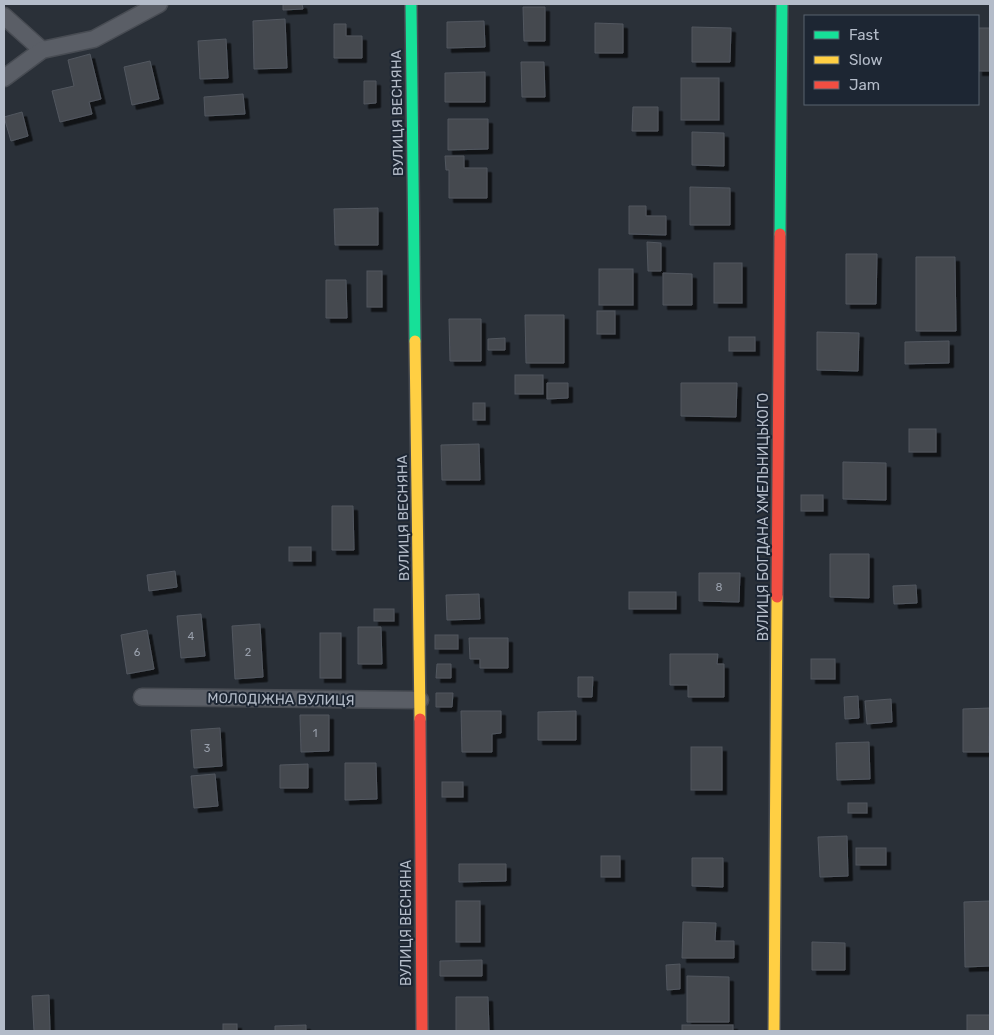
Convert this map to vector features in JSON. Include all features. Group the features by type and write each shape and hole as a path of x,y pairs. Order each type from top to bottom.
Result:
{"street":[{"path":"4,78 42,50 94,39 159,4"},
{"name":"ВУЛИЦЯ ВЕСНЯНА","path":"411,4 420,700 422,1031"},
{"name":"ВУЛИЦЯ БОГДАНА ХМЕЛЬНИЦЬКОГО","path":"774,1031 782,4"},
{"path":"4,16 42,50"},
{"name":"МОЛОДІЖНА ВУЛИЦЯ","path":"142,697 420,700"}],"building":[{"path":"283,4 302,4 303,9 283,10"},
{"path":"523,7 545,7 545,41 524,41"},
{"path":"285,19 287,68 254,69 253,21"},
{"path":"484,21 485,47 447,48 447,22"},
{"path":"595,23 623,24 623,53 595,53"},
{"path":"334,24 346,24 346,36 362,36 362,58 334,58"},
{"path":"692,27 731,28 730,62 692,62"},
{"path":"979,28 990,28 990,71 979,71"},
{"path":"226,39 228,78 200,79 198,41"},
{"path":"90,54 101,99 89,102 92,114 60,122 52,91 74,86 68,60"},
{"path":"150,61 159,99 132,105 124,67"},
{"path":"521,62 544,62 545,97 522,97"},
{"path":"485,72 485,102 445,102 445,73"},
{"path":"681,78 719,78 719,120 681,120"},
{"path":"364,81 376,81 376,103 364,104"},
{"path":"243,94 245,114 205,116 204,97"},
{"path":"633,107 658,107 658,131 632,131"},
{"path":"22,112 28,136 11,141 4,117"},
{"path":"448,119 488,119 488,149 448,150"},
{"path":"692,132 724,133 724,166 692,165"},
{"path":"445,156 464,156 464,168 487,168 487,198 449,198 449,170 446,170"},
{"path":"690,187 730,188 730,225 690,225"},
{"path":"629,206 646,206 646,216 666,216 666,235 629,234"},
{"path":"378,208 378,245 335,245 334,209"},
{"path":"647,242 661,243 661,271 648,271"},
{"path":"846,254 877,254 876,304 846,304"},
{"path":"916,257 955,257 956,331 916,331"},
{"path":"714,263 742,263 742,303 714,303"},
{"path":"599,269 633,269 633,305 599,305"},
{"path":"367,271 382,271 382,307 367,307"},
{"path":"663,273 692,274 692,305 663,305"},
{"path":"326,280 346,280 347,318 326,318"},
{"path":"597,311 615,311 615,334 597,334"},
{"path":"525,315 564,315 564,363 526,363"},
{"path":"449,319 481,319 481,361 450,361"},
{"path":"817,332 859,333 858,371 817,370"},
{"path":"729,337 755,337 755,351 729,351"},
{"path":"505,338 505,350 488,350 488,339"},
{"path":"949,341 949,363 905,364 905,342"},
{"path":"515,375 543,375 543,394 515,394"},
{"path":"547,383 568,383 568,398 547,399"},
{"path":"681,383 737,383 736,417 681,416"},
{"path":"473,403 485,403 485,420 473,420"},
{"path":"909,429 936,429 936,452 909,452"},
{"path":"479,444 480,480 442,480 441,445"},
{"path":"843,462 886,463 886,500 843,499"},
{"path":"801,495 823,495 823,511 801,511"},
{"path":"332,506 353,506 354,550 332,550"},
{"path":"289,547 311,547 311,561 289,561"},
{"path":"830,554 869,554 869,598 830,597"},
{"path":"175,571 177,587 149,591 147,575"},
{"path":"699,573 740,573 739,602 699,601"},
{"path":"916,585 917,603 894,604 893,586"},
{"path":"629,592 676,592 676,609 629,609"},
{"path":"479,594 480,619 447,620 446,595"},
{"path":"374,609 394,609 394,621 374,621"},
{"path":"201,614 205,656 181,658 177,616"},
{"path":"260,624 263,677 235,679 232,626"},
{"path":"358,627 381,627 382,664 358,664"},
{"path":"147,630 154,669 127,674 121,635"},
{"path":"320,633 341,633 341,678 320,678"},
{"path":"435,635 458,635 458,649 435,649"},
{"path":"469,638 508,638 508,668 480,668 480,659 470,659"},
{"path":"670,654 718,654 717,664 724,664 724,697 688,697 688,685 670,685"},
{"path":"811,659 835,659 835,679 811,679"},
{"path":"437,664 451,664 451,678 436,678"},
{"path":"578,677 593,677 592,697 578,697"},
{"path":"436,693 453,693 452,707 436,707"},
{"path":"858,696 859,718 845,719 844,697"},
{"path":"891,699 892,722 867,724 865,701"},
{"path":"990,708 989,752 963,752 963,709"},
{"path":"461,711 501,711 501,733 492,734 492,752 462,752"},
{"path":"576,711 576,740 538,740 538,712"},
{"path":"300,715 329,715 329,751 301,752"},
{"path":"220,728 222,766 194,768 191,730"},
{"path":"869,742 870,779 837,780 836,743"},
{"path":"691,747 722,747 722,790 691,790"},
{"path":"345,763 376,763 377,799 345,800"},
{"path":"308,764 308,788 280,788 280,765"},
{"path":"215,774 218,806 194,808 191,776"},
{"path":"442,782 463,782 463,797 442,797"},
{"path":"848,803 867,803 867,813 848,813"},
{"path":"847,836 848,876 820,877 818,837"},
{"path":"856,848 886,848 886,865 856,865"},
{"path":"601,856 620,856 620,877 601,877"},
{"path":"692,858 723,858 723,887 692,886"},
{"path":"459,864 506,864 506,881 459,882"},
{"path":"456,901 480,901 480,942 456,942"},
{"path":"990,901 990,966 965,967 964,902"},
{"path":"683,922 716,923 715,941 734,941 734,958 682,958"},
{"path":"812,942 845,943 845,970 812,970"},
{"path":"482,960 482,976 440,976 440,961"},
{"path":"680,964 680,989 667,990 666,965"},
{"path":"687,976 729,977 729,1022 687,1022"},
{"path":"49,995 50,1031 34,1031 32,996"},
{"path":"456,997 488,997 489,1031 456,1031"},
{"path":"967,1015 990,1015 990,1031 967,1031"},
{"path":"223,1024 237,1024 237,1031 223,1031"},
{"path":"306,1025 306,1031 275,1031 275,1026"},
{"path":"682,1025 733,1025 733,1031 682,1031"}],"traffic: fast":[{"path":"411,4 415,341"},
{"path":"780,234 782,4"}],"traffic: slow":[{"path":"415,341 420,719"},
{"path":"774,1031 777,597"}],"traffic: jam":[{"path":"777,597 780,234"},
{"path":"420,719 422,1031"}]}
